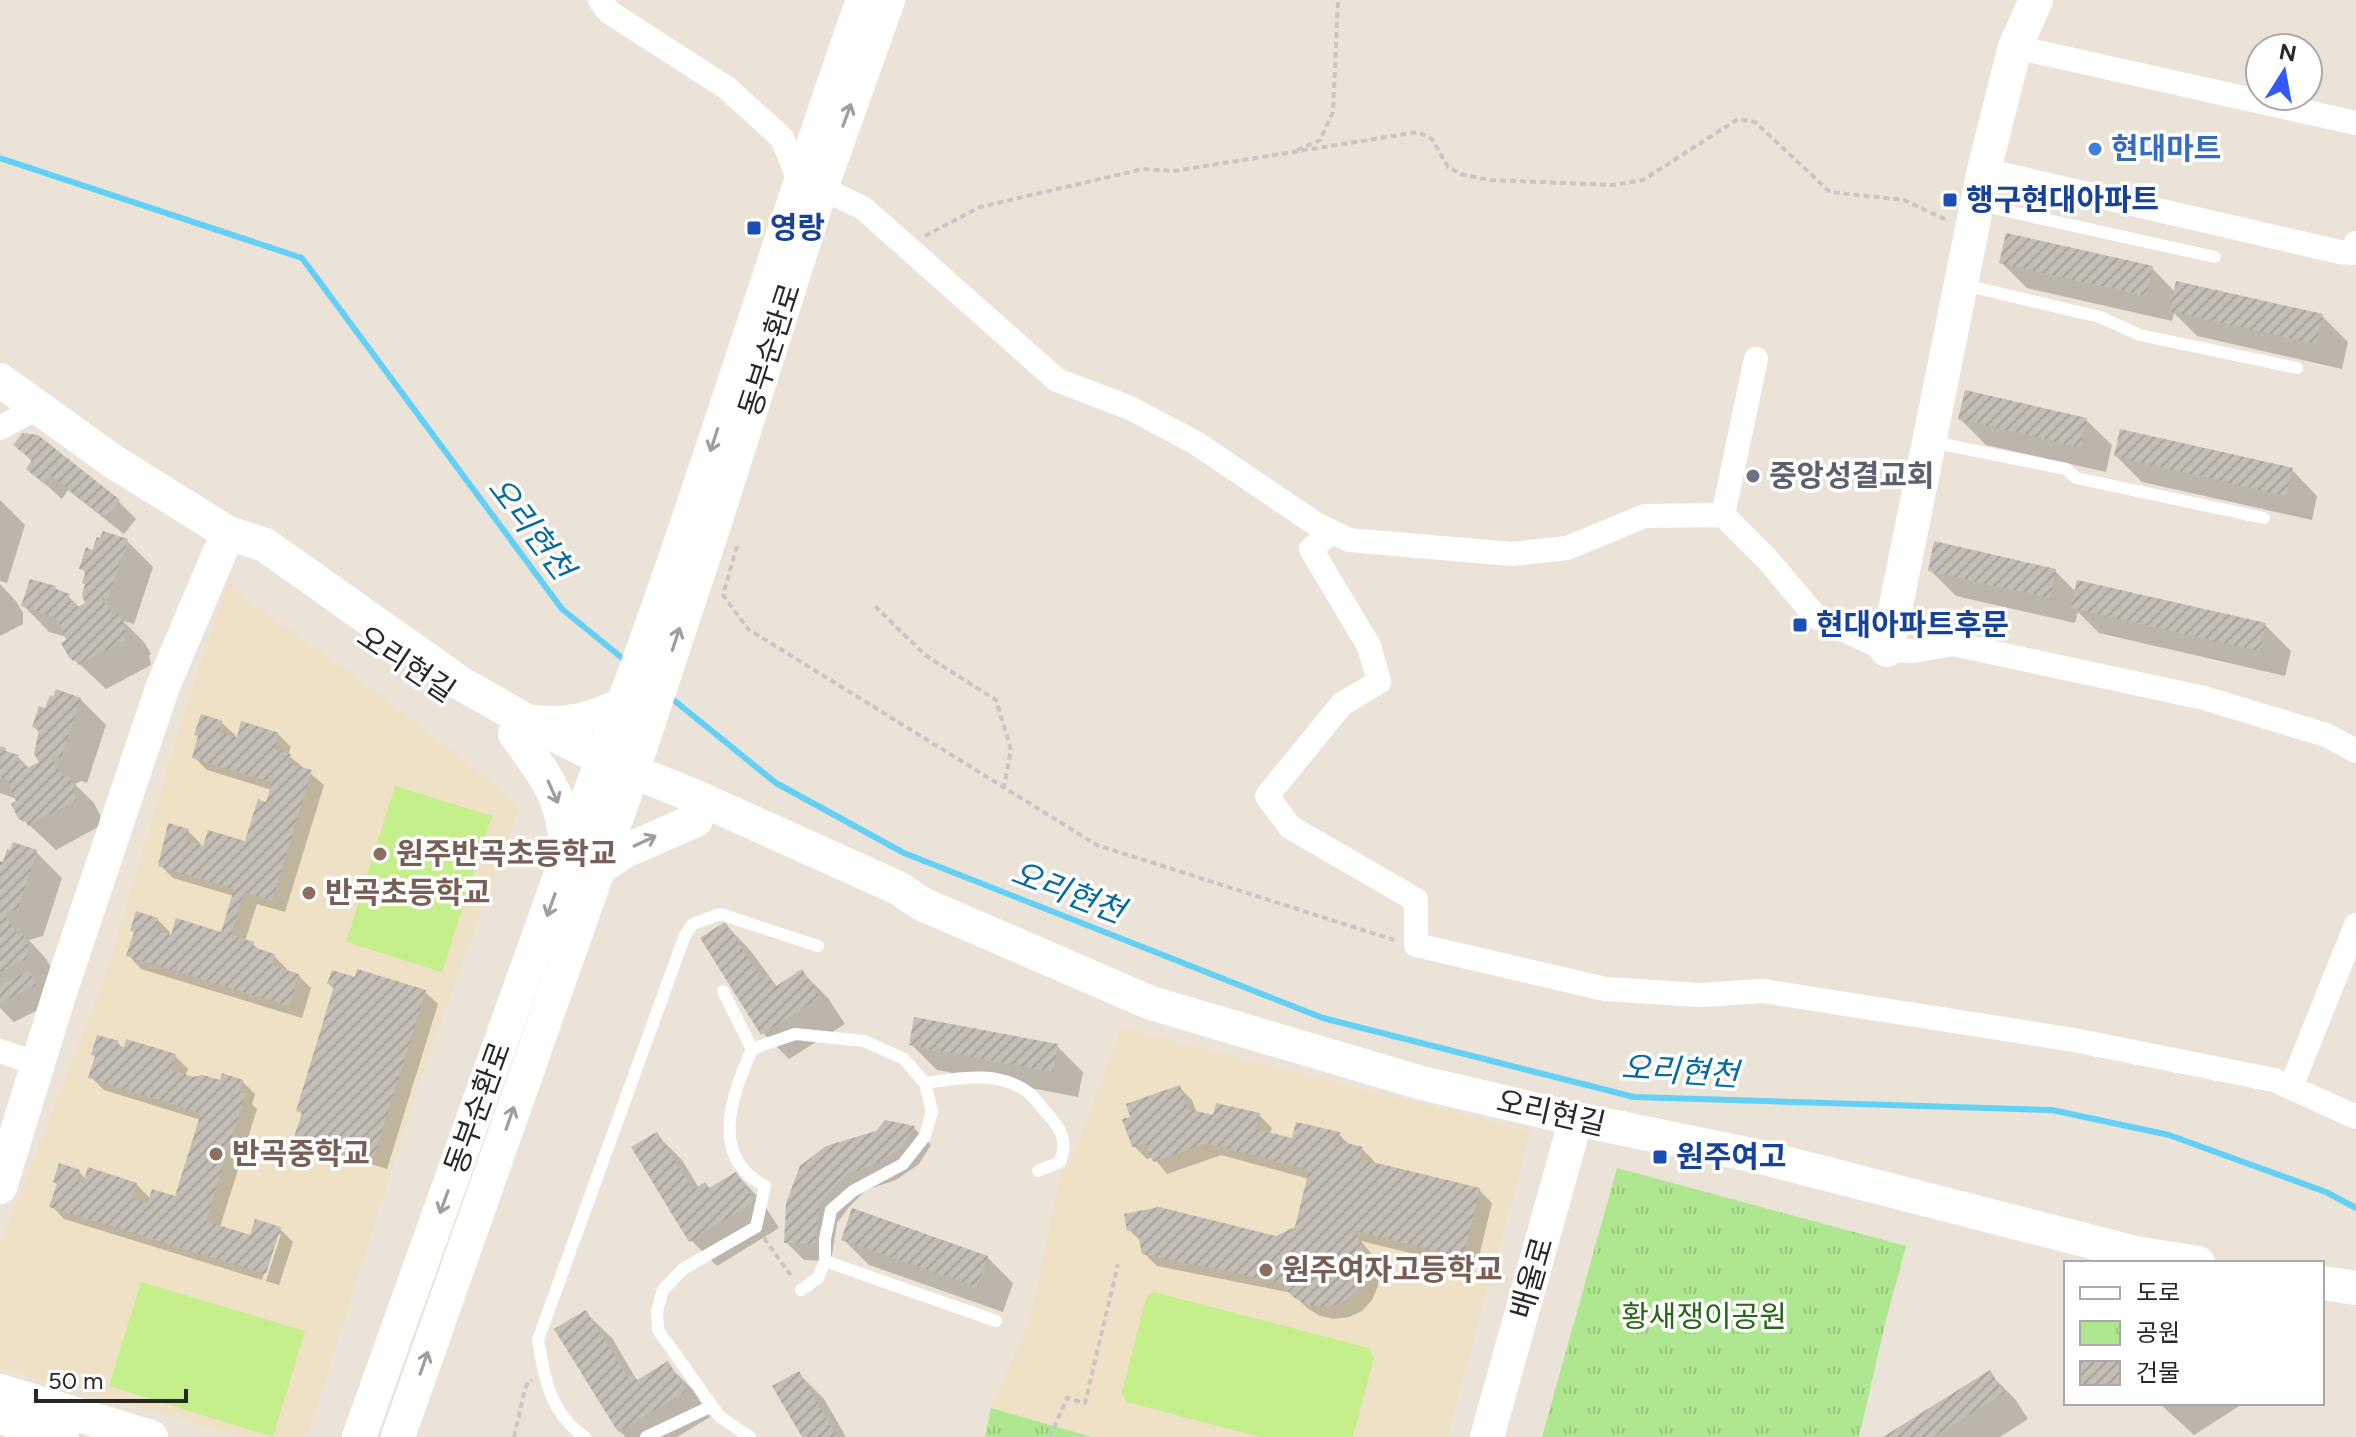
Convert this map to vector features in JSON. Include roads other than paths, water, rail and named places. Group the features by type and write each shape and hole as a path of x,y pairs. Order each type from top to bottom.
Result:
{"street":[{"path":"600,0 609,12 727,88 782,138 810,184 863,208 1057,380 1130,408 1196,443 1316,524 1349,540 1512,554 1567,548 1645,516 1723,515 1768,560 1816,617 1887,650 1913,651 1953,644 2160,688 2326,735 2356,751"},
{"name":"동부순환로","path":"359,1437 582,864 638,708 716,521 863,0"},
{"name":"동부순환로","path":"810,184 888,0"},
{"path":"1887,650 1984,170 2015,47 2036,0"},
{"path":"2015,47 2356,123"},
{"path":"1984,170 2340,252 2352,253 2356,243"},
{"path":"1723,515 1756,359"},
{"name":"오리현길","path":"0,380 114,462 228,533 265,545 521,727 614,775 696,808 897,900 922,904 1151,1003 1422,1083 1761,1157 2135,1253 2185,1261"},
{"path":"0,428 39,407"},
{"path":"1332,532 1311,549 1369,646 1379,682 1342,704 1267,796 1290,827 1416,900 1416,945 1605,989 1700,995 1763,991 2074,1040 2274,1080 2356,1117"},
{"path":"0,1187 163,686 228,533"},
{"path":"638,708 662,760 696,808 634,846 582,864 565,828 553,787 521,727 558,725 638,708"},
{"name":"동부순환로","path":"398,1437 582,864"},
{"path":"2291,1087 2356,925"},
{"path":"0,1051 38,1064"},
{"name":"배울로","path":"1487,1437 1576,1119"},
{"path":"0,1391 151,1437"},
{"path":"0,1417 62,1437"}],"lane":[{"path":"1974,217 2215,257"},
{"path":"1961,284 2100,317 2140,335 2297,368"},
{"path":"1929,441 2066,469 2076,478 2264,518"},
{"path":"585,1437 573,1429 557,1409 544,1376 538,1340 685,935 693,924 720,914 818,946"},
{"path":"723,991 752,1049 735,1096 728,1136 732,1155 749,1178 765,1186 756,1227 683,1269 663,1290 658,1330 720,1417 750,1437"},
{"path":"752,1049 795,1034 864,1041 904,1059 925,1083 932,1112 925,1136 903,1164 853,1191 831,1210 825,1239 825,1261 818,1278 801,1290"},
{"path":"925,1083 975,1076 1006,1081 1029,1093 1060,1128 1065,1148 1060,1162 1038,1171"},
{"path":"825,1261 996,1321"},
{"path":"646,1437 712,1406"}],"waterway":[{"name":"오리현천","path":"0,158 302,258 562,609 627,662"},
{"name":"오리현천","path":"670,697 776,783 904,853 1323,1018 1634,1097 2052,1110 2169,1135 2326,1192 2356,1208"}],"place":[{"name":"현대마트","path":"2095,149"},
{"name":"행구현대아파트","path":"1950,200"},
{"name":"영랑","path":"754,228"},
{"name":"중앙성결교회","path":"1753,476"},
{"name":"현대아파트후문","path":"1800,625"},
{"name":"원주반곡초등학교","path":"380,854"},
{"name":"반곡초등학교","path":"309,893"},
{"name":"반곡중학교","path":"216,1154"},
{"name":"원주여고","path":"1660,1157"},
{"name":"원주여자고등학교","path":"1266,1270"}],"park label":[{"name":"황새쟁이공원","path":"1704,1317"}]}
